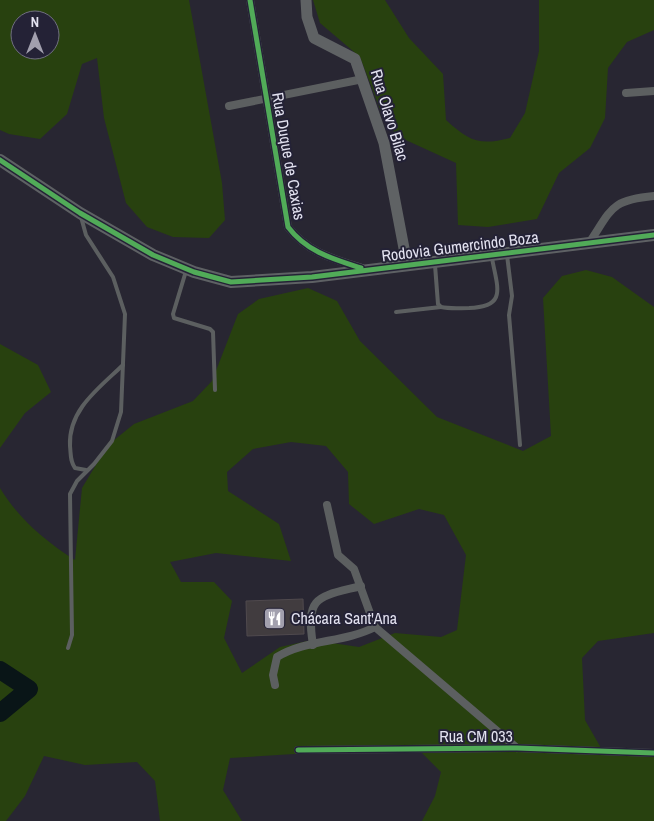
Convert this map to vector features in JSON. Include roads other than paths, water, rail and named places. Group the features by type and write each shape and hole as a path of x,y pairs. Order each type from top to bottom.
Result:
{"main road":[{"name":"Rodovia Gumercindo Boza","path":"0,160 80,213 153,255 187,269 231,282 312,277 654,235"}],"street":[{"name":"Rua Duque de Caxias","path":"250,0 288,227 297,239 308,248 332,259 366,269"},
{"name":"Rua Olavo Bilac","path":"306,0 307,17 314,38 356,58 384,142 407,264"},
{"path":"229,106 266,97 363,79"},
{"path":"626,93 654,91"},
{"path":"589,244 619,202 630,198 654,196"},
{"path":"327,505 338,555 354,569 362,586 375,627 517,748"},
{"path":"313,644 310,616 312,606 325,596 362,586"},
{"path":"275,685 273,675 277,657 289,650 375,627"},
{"name":"Rua CM 033","path":"298,750 517,748 654,753"}],"lane":[{"path":"68,648 72,635 70,494 86,470 94,464 112,441 120,412 125,314 113,277 86,235 80,213"},
{"path":"507,253 512,296 509,315 520,445"},
{"path":"396,312 441,307 474,308 490,305 495,300 497,290 492,256"},
{"path":"434,261 438,304 441,307"},
{"path":"187,269 173,314 174,318 210,329 213,332 214,390"},
{"path":"86,470 75,468 71,462 70,428 82,405 123,365"}],"waterway":[{"path":"0,670 29,689 0,713"}],"place":[{"name":"Chácara Sant'Ana","path":"275,618"}]}
